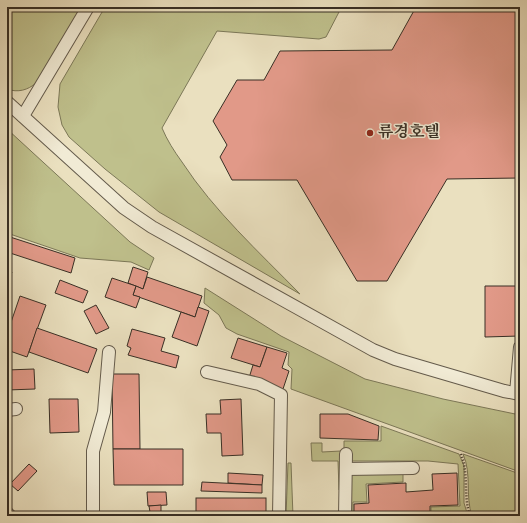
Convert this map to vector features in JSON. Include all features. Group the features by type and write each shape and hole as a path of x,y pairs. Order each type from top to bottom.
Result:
{"street":[{"path":"22,116 88,7"},
{"path":"7,102 124,208 152,227 373,350 395,359 518,394 520,347"},
{"path":"93,516 94,451 104,412 109,352"},
{"path":"207,372 259,384 281,395 279,516"},
{"path":"345,516 346,454"},
{"path":"346,470 413,468"},
{"path":"7,513 10,516"}],"path":[{"path":"461,454 465,467 466,503 470,516"}],"green space":[{"path":"7,7 81,7 36,83 23,90 15,91 7,89"},
{"path":"105,7 340,7 339,12 326,37 319,39 217,31 162,128 176,154 208,197 238,231 300,294 159,212 105,169 69,137 62,125 58,107 60,84"},
{"path":"7,129 130,242 154,258 149,270 131,262 80,258 7,233"},
{"path":"205,288 281,336 365,379 443,399 520,415 520,472 291,389 292,369 288,365 289,352 237,334 226,328 219,315 204,303"},
{"path":"381,426 459,454 464,466 464,503 468,516 462,516 462,514 431,516 431,507 460,506 458,464 428,461 347,461 344,459 344,441 381,441"},
{"path":"311,443 322,443 322,452 341,451 341,490 339,490 338,461 312,461"},
{"path":"463,454 520,474 520,516 472,516 469,501 466,462"},
{"path":"288,463 291,463 293,516 286,516"},
{"path":"403,472 403,482 366,484 367,502 353,502 353,516 348,516 350,474"}],"building":[{"name":"류경호텔","path":"416,7 520,7 520,178 447,179 387,281 357,281 297,180 232,180 220,157 227,145 213,121 237,80 264,80 280,51 392,50"},
{"path":"7,236 75,258 71,273 7,252"},
{"path":"133,267 148,272 143,289 128,283"},
{"path":"7,270 12,272 7,283"},
{"path":"147,277 202,296 195,317 133,295 136,286 143,289"},
{"path":"112,278 136,286 133,295 140,297 136,308 105,297"},
{"path":"60,280 88,291 83,303 55,293"},
{"path":"485,286 520,286 520,336 485,337"},
{"path":"20,296 46,305 27,357 7,350 7,334"},
{"path":"96,305 109,328 96,334 84,311"},
{"path":"198,307 209,311 197,346 172,337 181,312 195,317"},
{"path":"37,328 97,349 88,373 29,352"},
{"path":"132,329 165,338 161,351 179,356 176,368 128,355 131,348 127,346"},
{"path":"238,338 267,347 260,367 231,358"},
{"path":"267,347 287,353 282,368 289,371 283,389 249,378 253,365 260,367"},
{"path":"34,369 35,389 7,390 7,370"},
{"path":"112,374 139,374 140,449 113,449"},
{"path":"49,399 78,399 79,432 50,433"},
{"path":"241,399 243,455 222,456 221,433 207,433 206,414 221,414 220,400"},
{"path":"320,414 348,414 379,426 378,440 320,438"},
{"path":"113,449 183,449 183,485 114,485"},
{"path":"29,464 37,471 18,491 10,484"},
{"path":"228,473 263,475 262,485 228,483"},
{"path":"457,473 458,505 430,506 430,516 354,516 354,504 369,503 368,485 406,483 406,492 433,490 432,474"},
{"path":"202,482 262,485 262,493 201,491"},
{"path":"147,492 166,492 167,505 148,506"},
{"path":"196,498 266,498 266,516 196,516"},
{"path":"161,505 161,516 115,516 114,512 150,512 149,506"}],"place":[{"name":"류경호텔","path":"370,133"}]}
